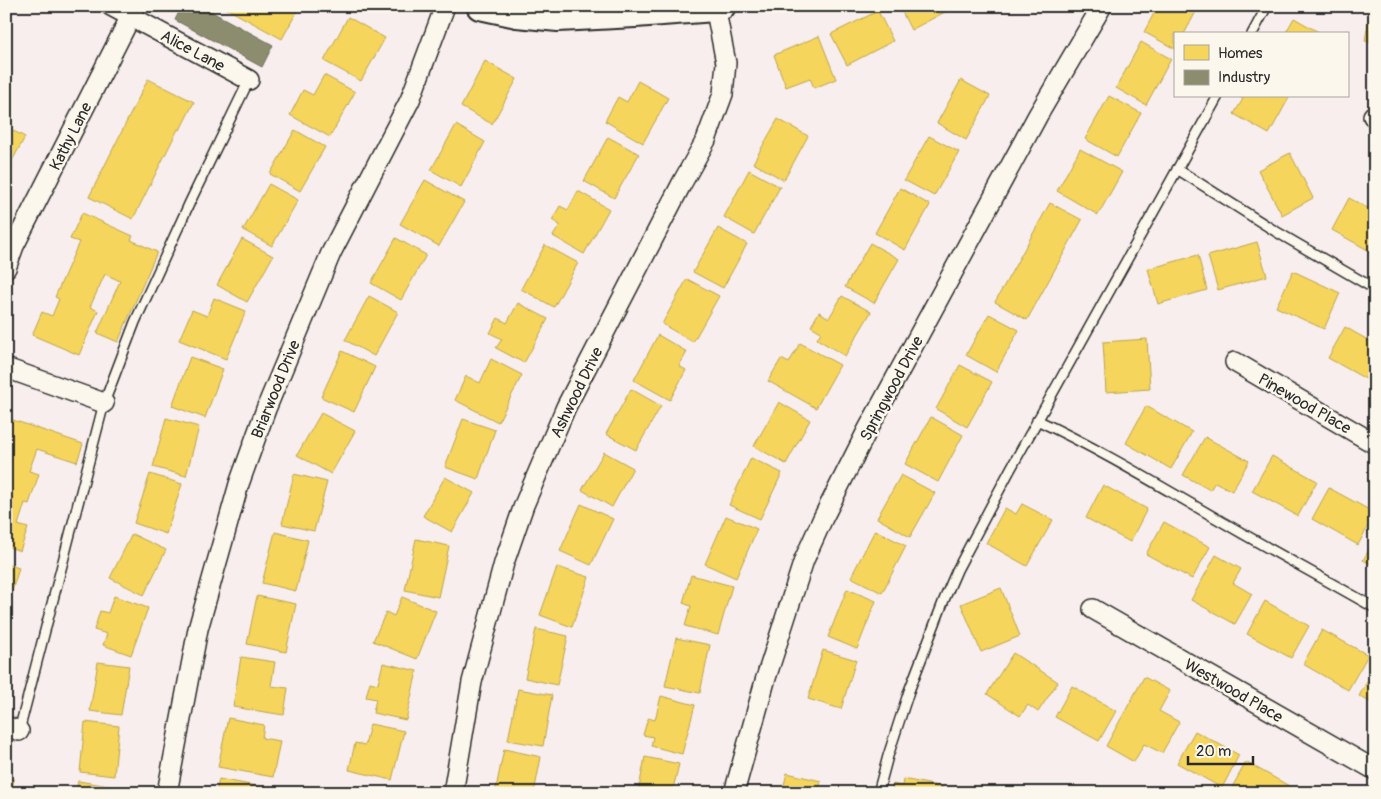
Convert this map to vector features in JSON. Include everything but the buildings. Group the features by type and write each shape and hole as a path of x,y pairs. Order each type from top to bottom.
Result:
{"main road":[{"path":"480,6 517,14 558,18 717,7"}],"street":[{"name":"Alice Lane","path":"111,6 133,11 249,80"},
{"name":"Briarwood Drive","path":"167,793 198,629 239,484 266,409 331,253 410,100 445,6"},
{"name":"Springwood Drive","path":"734,793 766,681 804,560 823,518 867,431 1038,115 1102,6"},
{"name":"Ashwood Drive","path":"453,793 472,682 502,571 524,505 566,407 706,140 723,94 726,63 717,7"},
{"name":"Kathy Lane","path":"6,268 10,244 133,11"},
{"name":"Pinewood Place","path":"1235,362 1375,444"},
{"path":"6,368 104,403"},
{"name":"Westwood Place","path":"1093,609 1375,770"}],"lane":[{"path":"1253,32 1267,6"},
{"path":"13,728 104,403 135,322 249,80"},
{"path":"878,793 909,691 944,600 961,562 1217,98"},
{"path":"1177,169 1276,232 1375,289"},
{"path":"1038,420 1112,458 1375,608"}]}
